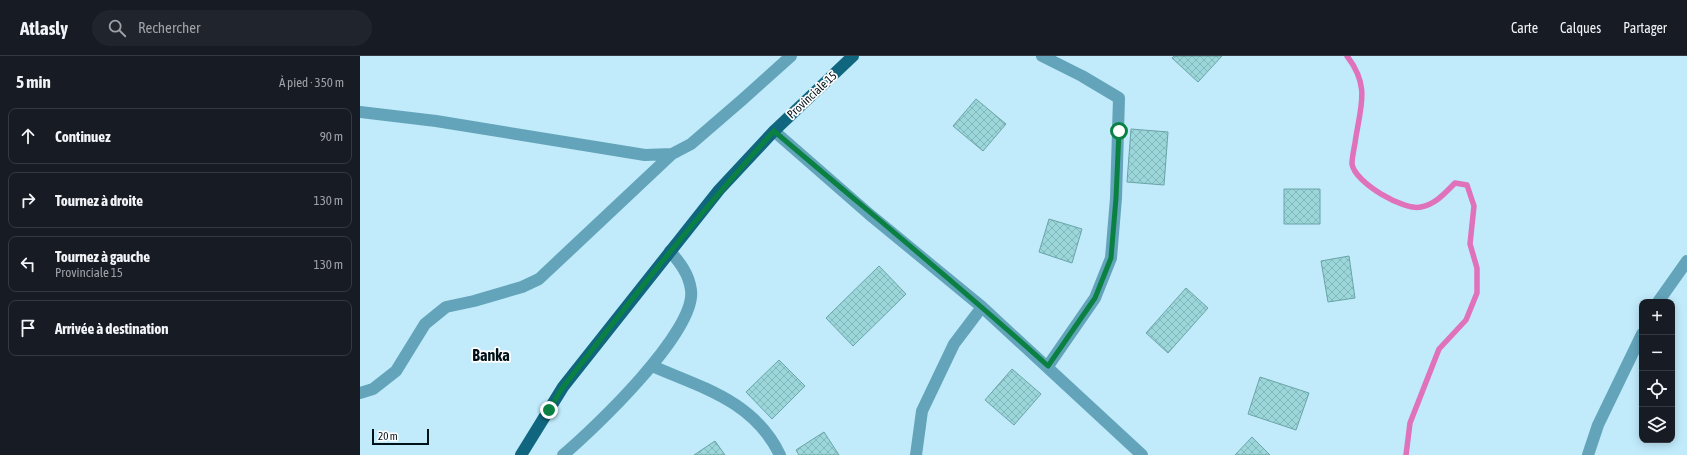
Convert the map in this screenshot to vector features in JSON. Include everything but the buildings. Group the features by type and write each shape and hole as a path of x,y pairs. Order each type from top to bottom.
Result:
{"main road":[{"name":"Provinciale 15","path":"521,455 563,387 719,190 774,131 853,56"}],"street":[{"path":"360,393 373,389 396,371 425,324 446,307 474,301 515,289 539,279 672,154 691,144 791,56"},
{"path":"1042,56 1082,76 1119,98 1116,198 1111,258 1095,298 1048,366"},
{"path":"360,112 436,121 645,155 672,154"},
{"path":"774,131 869,214 982,307 1048,366 1118,434 1142,455"},
{"path":"563,455 625,396 652,366 674,336 686,312 691,292 685,269 670,251"},
{"path":"1660,299 1687,261"},
{"path":"916,455 922,411 954,344 982,307"},
{"path":"1588,455 1598,425 1642,335"},
{"path":"652,366 732,401 758,422 780,455"}],"waterway":[{"path":"1347,56 1359,78 1362,98 1352,164 1355,171 1371,187 1403,205 1413,207 1426,206 1440,198 1455,183 1467,185 1474,206 1470,244 1477,268 1477,293 1466,320 1439,349 1410,423 1406,455"}],"district":[{"name":"Banka","path":"491,355"}],"route":[{"path":"549,410 563,387 719,190 774,131 869,214 982,307 1048,366 1076,328 1095,298 1111,258 1116,198 1119,131"}]}
